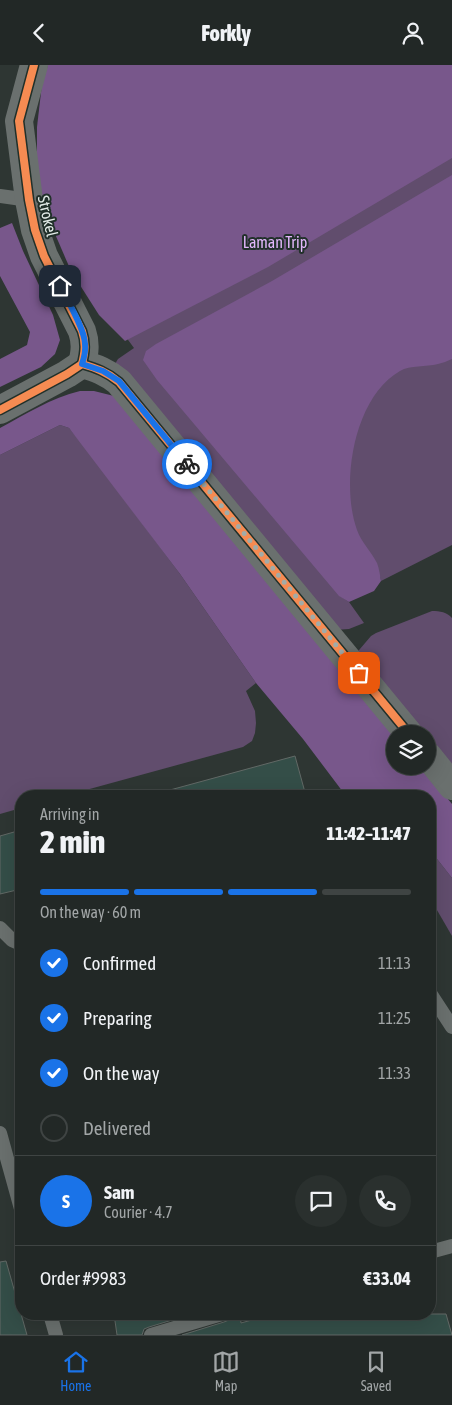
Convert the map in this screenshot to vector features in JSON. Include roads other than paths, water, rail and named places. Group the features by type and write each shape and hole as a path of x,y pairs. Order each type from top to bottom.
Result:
{"street":[{"name":"Strokel","path":"34,65 19,121 29,200 35,230 44,256 86,342 82,364"},
{"path":"0,409 67,374 82,364 103,371 119,381 402,725"},
{"path":"436,766 452,786"}],"lane":[{"path":"0,196 29,200"},
{"path":"0,928 15,941"},
{"path":"436,1002 452,1027"},
{"path":"0,1133 15,1187"},
{"path":"436,1251 452,1246"},
{"path":"52,1320 56,1335"},
{"path":"150,1335 201,1320"}],"park label":[{"name":"Laman Trip","path":"275,242"}]}
